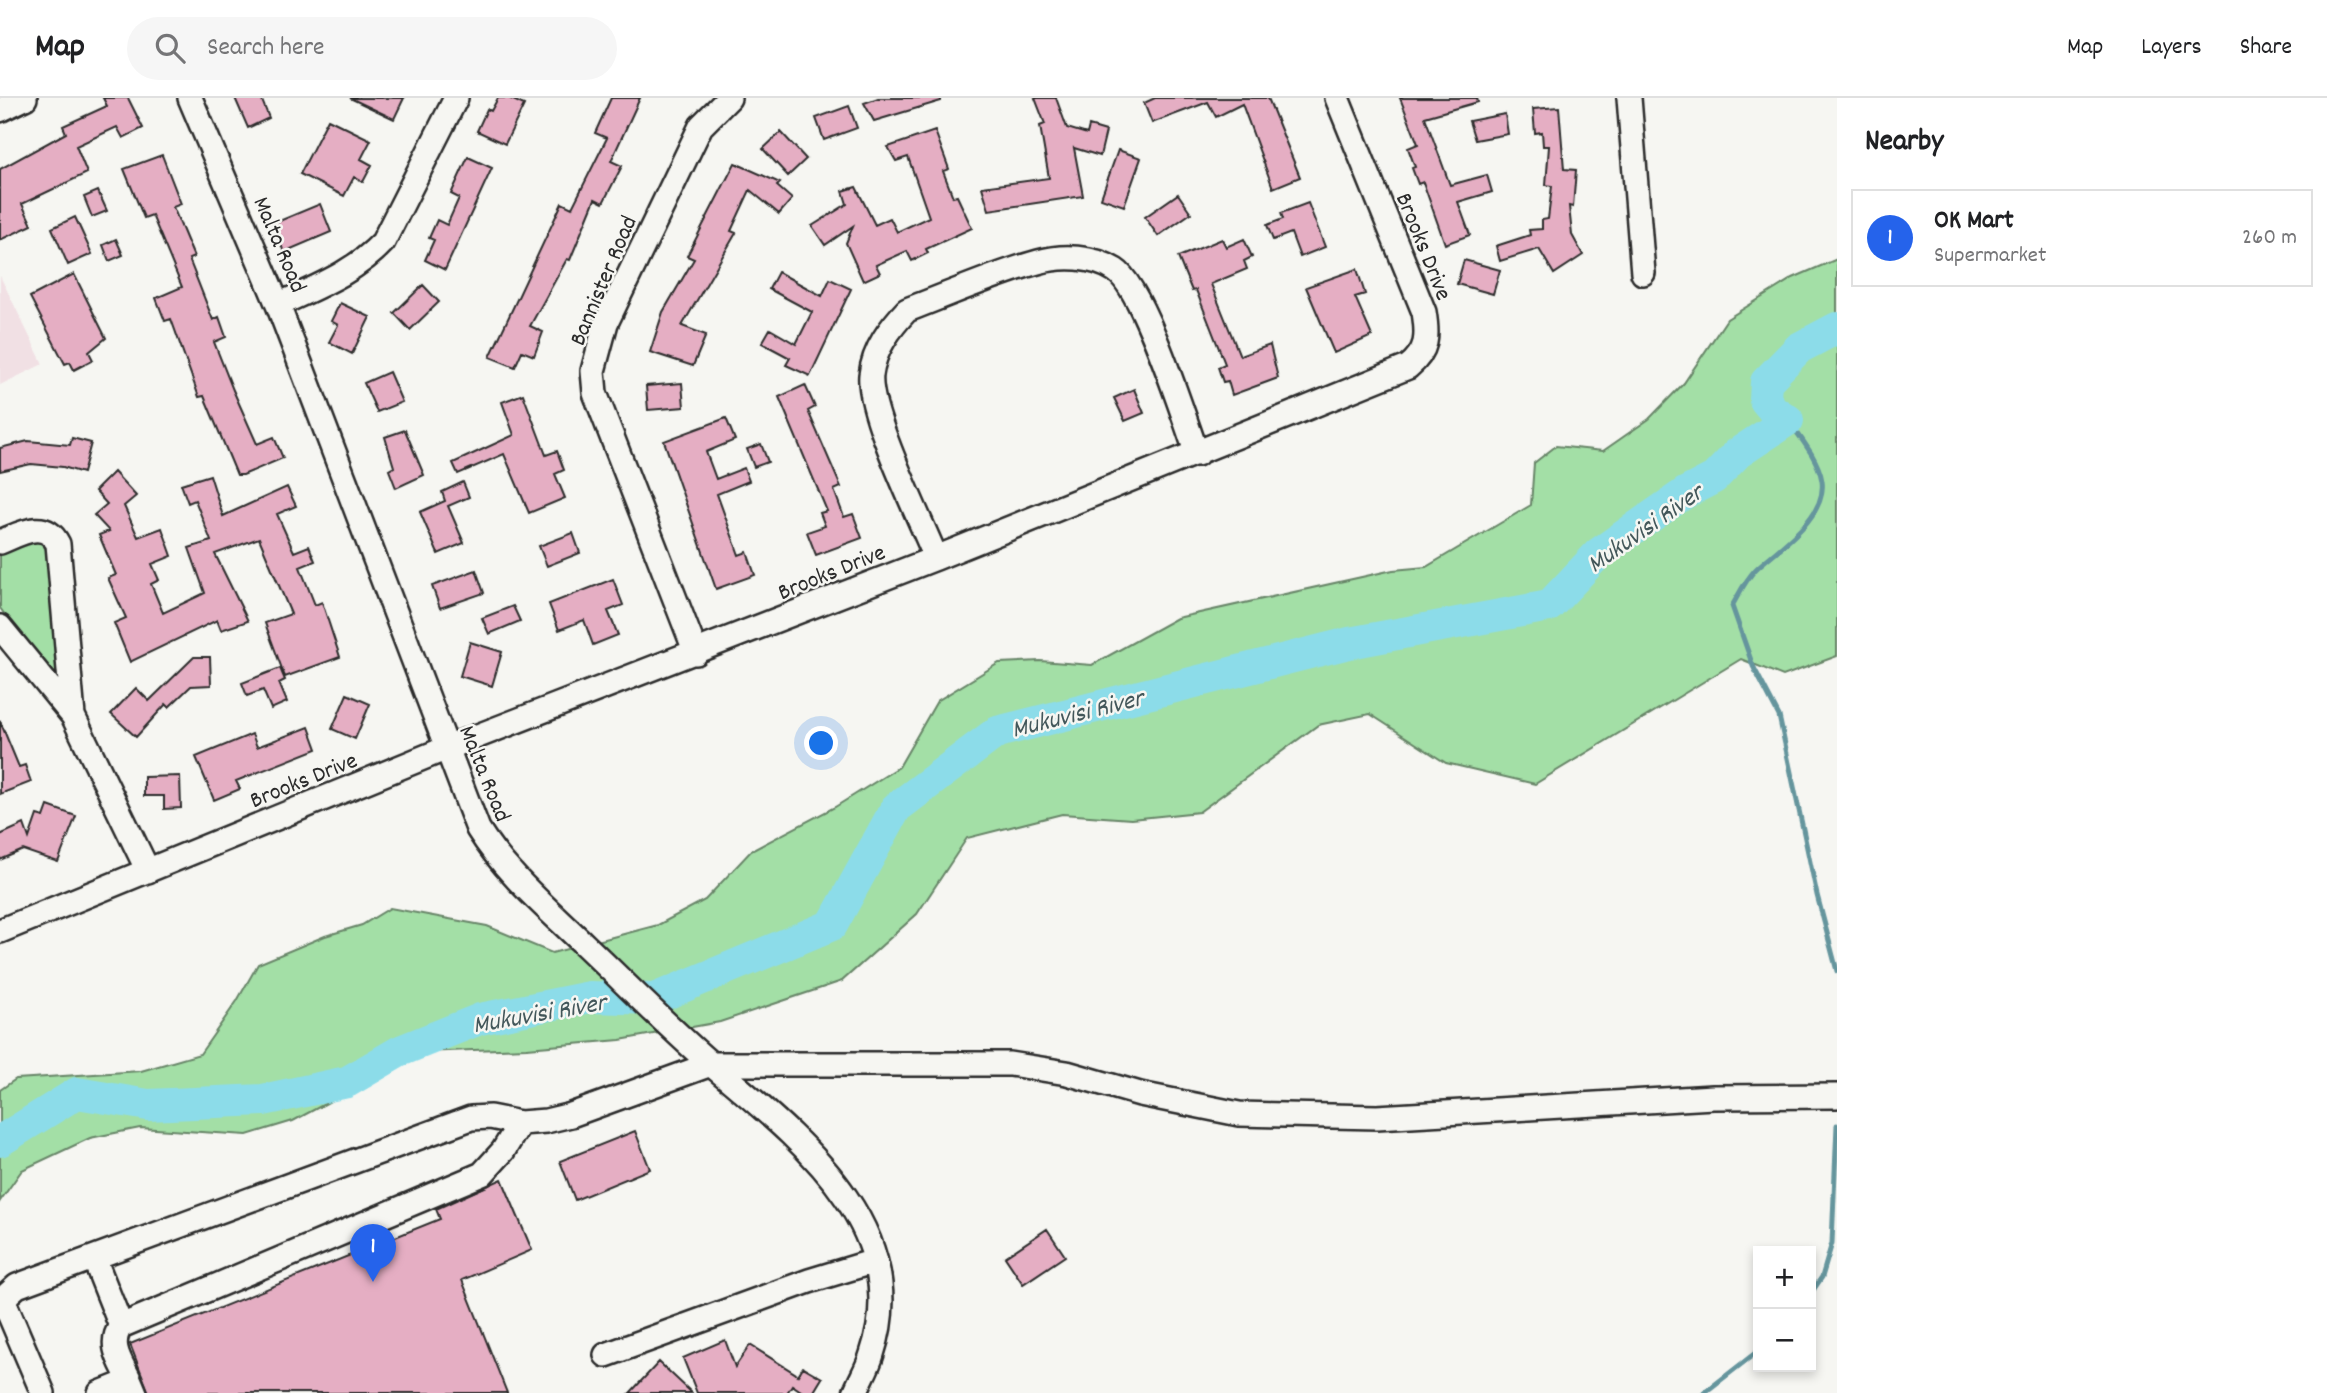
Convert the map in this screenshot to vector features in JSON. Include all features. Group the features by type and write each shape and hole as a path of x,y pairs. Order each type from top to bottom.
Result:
{"street":[{"path":"0,110 26,98"},
{"name":"Malta Road","path":"190,98 278,305 478,829 489,848 509,872 657,1015 794,1134 830,1175 862,1225 875,1261 880,1293 872,1354 855,1393"},
{"path":"278,305 349,272 366,260 383,242 456,98"},
{"name":"Bannister Road","path":"696,653 595,393 593,371 606,323 701,127 729,98"},
{"name":"Brooks Drive","path":"0,931 447,748 936,558 1408,367 1420,357 1426,345 1424,312 1337,98"},
{"path":"1629,98 1643,273"},
{"path":"936,558 875,410 871,377 875,356 892,326 907,310 1039,261 1069,257 1094,261 1117,271 1130,286 1143,311 1197,454"},
{"path":"0,542 40,529 54,537 58,544 73,716"},
{"path":"0,627 73,716 148,871"},
{"path":"43,1393 5,1304 7,1295 17,1286 471,1118 490,1117 520,1123 572,1115 711,1064 1010,1064 1067,1073 1140,1094 1239,1114 1377,1117 1713,1097 1835,1096"},
{"path":"100,1393 132,1387 114,1345 115,1335 121,1326 482,1174 503,1151 520,1123"},
{"path":"94,1258 121,1326"},
{"path":"606,1355 809,1281 875,1261"}],"shaded area":[{"path":"0,276 43,364 0,385"}],"green space":[{"path":"1837,259 1837,656 1783,676 1741,659 1535,784 1446,763 1370,714 1318,725 1199,812 1131,819 1062,814 967,838 917,914 842,981 720,1022 620,1040 527,1048 422,1052 293,1121 247,1135 140,1128 90,1138 22,1170 0,1201 0,1090 16,1079 141,1071 200,1054 237,1001 258,964 325,936 362,925 390,908 487,926 552,953 658,925 705,900 751,851 835,807 899,767 937,701 999,663 1040,661 1092,665 1177,618 1393,570 1426,567 1531,505 1534,463 1556,446 1603,451 1649,419 1684,383 1727,319 1793,278"},
{"path":"37,538 52,557 60,673 55,677 49,675 0,608 0,552"}],"building":[{"path":"103,98 128,98 143,128 123,138 117,127 76,146 87,173 22,204 32,225 0,240 0,169 66,133 63,126 107,106"},
{"path":"235,98 261,98 269,118 248,128"},
{"path":"350,98 404,98 394,119"},
{"path":"498,98 509,98 524,105 505,144 477,131 487,109 491,111"},
{"path":"611,98 640,98 611,161 622,166 603,203 595,199 570,260 567,259 530,326 543,332 534,356 522,351 515,367 490,357 562,203 572,208 607,138 595,133"},
{"path":"878,98 941,98 941,101 874,121 864,103"},
{"path":"1035,98 1056,98 1067,128 1087,134 1089,126 1106,131 1100,156 1074,148 1083,196 989,210 982,187 1049,178 1040,126 1045,124"},
{"path":"1155,98 1268,98 1300,177 1273,188 1242,104 1216,117 1208,102 1152,123 1144,103"},
{"path":"1400,98 1477,98 1478,102 1425,117 1450,185 1487,175 1492,192 1458,202 1470,235 1445,244 1423,182 1418,184 1412,168 1415,167 1408,148 1418,144"},
{"path":"849,106 857,128 824,140 816,118"},
{"path":"1559,107 1564,169 1576,170 1573,207 1569,206 1572,235 1583,255 1554,274 1539,249 1500,261 1496,246 1530,235 1529,230 1542,229 1542,220 1548,219 1552,186 1546,185 1549,146 1543,146 1542,132 1535,133 1533,109"},
{"path":"1505,114 1508,134 1475,140 1469,121"},
{"path":"328,119 371,140 361,159 372,165 363,182 354,177 344,196 300,174"},
{"path":"935,131 949,169 943,171 953,197 957,196 972,228 926,249 928,253 912,261 907,251 876,265 880,273 863,281 846,243 853,226 825,245 812,226 847,204 843,191 856,187 875,225 890,218 897,232 929,217 908,157 896,161 888,147"},
{"path":"781,132 806,159 788,176 763,149"},
{"path":"1118,150 1141,158 1124,206 1101,198"},
{"path":"162,155 181,204 173,207 194,257 189,259 213,320 219,317 226,337 214,342 233,390 257,444 274,437 283,458 243,475 237,475 204,396 199,397 171,319 165,321 156,298 182,287 152,215 144,218 124,169"},
{"path":"468,157 492,168 445,270 425,260 434,240 429,238 437,220 447,225 459,198 451,194"},
{"path":"735,163 780,183 777,186 792,199 779,214 750,190 731,231 736,233 682,326 706,335 693,366 650,352 663,312 694,259 687,256"},
{"path":"98,191 107,211 92,217 84,197"},
{"path":"1178,194 1191,213 1158,236 1145,217"},
{"path":"1308,203 1325,247 1300,257 1291,233 1273,240 1267,225 1283,219 1281,213"},
{"path":"320,204 331,232 284,252 272,224"},
{"path":"75,217 92,254 68,265 52,228"},
{"path":"116,239 123,255 109,261 103,245"},
{"path":"1222,239 1226,247 1244,239 1252,257 1244,261 1247,269 1211,284 1240,356 1270,345 1278,378 1232,395 1228,381 1223,382 1218,367 1225,364 1196,290 1192,291 1178,257"},
{"path":"1464,260 1500,270 1493,294 1457,284"},
{"path":"1357,269 1365,294 1355,297 1372,336 1334,353 1306,287"},
{"path":"778,272 822,296 830,279 851,289 810,376 786,365 790,358 762,343 770,329 796,344 812,312 769,289"},
{"path":"74,274 106,338 89,352 93,360 74,370 70,362 65,364 30,297"},
{"path":"423,285 439,302 410,330 394,313"},
{"path":"340,303 370,317 352,354 329,342 338,325 331,321"},
{"path":"389,372 402,402 377,412 364,383"},
{"path":"682,383 684,407 648,410 646,386"},
{"path":"805,385 815,407 808,411 841,487 834,490 844,517 853,514 862,538 816,555 807,532 825,526 820,513 827,511 779,397"},
{"path":"1134,389 1144,413 1125,421 1114,398"},
{"path":"523,394 546,455 557,451 564,470 555,474 565,498 529,513 504,454 458,474 453,463 514,435 502,402"},
{"path":"726,418 735,440 706,452 716,479 744,468 749,481 717,494 739,555 747,552 755,575 716,589 664,441"},
{"path":"405,430 424,475 396,488 389,470 394,467 385,437"},
{"path":"72,438 91,443 83,473 63,467 31,464 0,471 0,448 28,441 70,445"},
{"path":"761,444 768,462 754,467 747,449"},
{"path":"114,472 136,496 124,506 138,537 162,528 172,556 152,564 159,580 151,584 163,613 205,593 189,548 211,541 195,500 188,503 181,484 210,475 223,516 287,487 296,506 277,514 294,552 309,546 315,561 300,567 315,605 322,602 340,657 285,677 265,623 291,614 259,538 215,554 248,621 221,630 217,620 130,662 114,623 126,618 108,578 116,575 99,535 109,531 94,515 107,504 95,491"},
{"path":"463,482 469,497 448,506 464,543 438,554 420,512 445,501 442,492"},
{"path":"573,533 580,553 547,566 539,546"},
{"path":"476,570 484,593 440,608 432,586"},
{"path":"613,579 623,605 608,611 618,635 593,645 584,620 559,630 549,604"},
{"path":"513,606 520,621 489,634 482,618"},
{"path":"470,642 502,652 492,686 460,676"},
{"path":"194,657 210,657 211,685 191,686 169,707 166,704 136,737 111,714 136,688 149,701"},
{"path":"280,668 285,680 279,683 287,702 271,709 263,690 247,696 242,683"},
{"path":"347,694 370,704 355,739 332,729"},
{"path":"0,721 19,767 25,765 31,782 0,794"},
{"path":"309,727 317,749 236,781 240,789 214,800 196,757 252,734 257,747"},
{"path":"180,776 181,808 164,809 164,796 144,796 144,777"},
{"path":"48,806 76,816 58,862 23,850 0,860 0,835 24,824 29,838 37,815 44,817"},
{"path":"635,1131 650,1169 575,1200 560,1161"},
{"path":"502,1179 532,1250 462,1280 507,1393 149,1393 130,1344 440,1219 436,1209"},
{"path":"1047,1229 1065,1256 1023,1284 1005,1257"},
{"path":"725,1340 735,1367 750,1345 798,1375 803,1367 822,1378 813,1393 804,1393 792,1385 787,1393 697,1393 683,1358"},
{"path":"659,1362 692,1393 630,1393"}],"waterway":[{"name":"Mukuvisi River","path":"0,1141 77,1093 148,1105 263,1100 347,1082 400,1051 480,1019 590,997 654,999 832,925 896,808 997,732 1349,643 1549,606 1599,553 1685,493 1714,478 1738,453 1788,420 1774,411 1765,400 1766,382 1799,348 1837,328"},
{"path":"1788,420 1817,465 1822,481 1822,495 1809,520 1752,573 1732,606 1753,666 1779,716 1817,895 1837,971"},
{"path":"1816,1286 1822,1277 1832,1243 1837,1125"},
{"path":"1704,1393 1753,1355"}],"place":[{"name":"OK Mart","path":"373,1282"}]}
